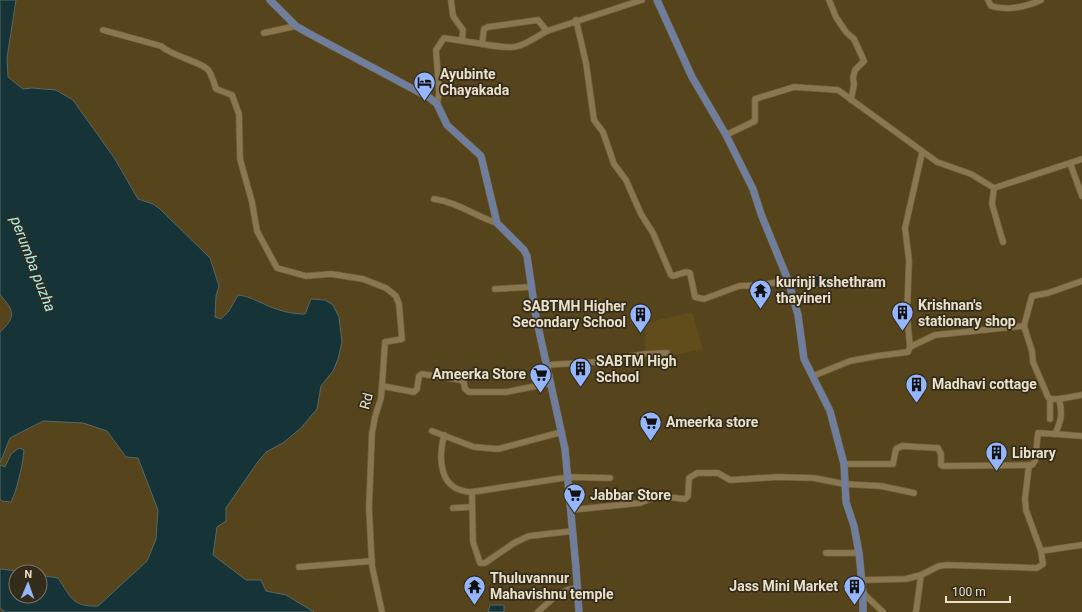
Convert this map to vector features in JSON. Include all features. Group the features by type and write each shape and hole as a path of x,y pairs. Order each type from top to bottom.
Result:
{"main road":[{"path":"270,0 296,26 430,98 437,104 447,125 481,156 497,224 524,250 529,265 531,287 546,365 562,432 569,477 579,612"},
{"path":"657,0 692,77 726,135 753,189 788,280 798,315 804,359 830,411 844,464 846,502 854,526 859,553 863,593 863,612"}],"street":[{"path":"451,0 453,16 463,30 462,40"},
{"path":"437,104 439,93 436,50 444,38 510,49 519,47 547,31 553,31 576,20 642,0"},
{"path":"829,0 836,17 846,32 854,39 864,62 854,74 851,100"},
{"path":"988,0 991,6 1000,9 1031,5 1041,0"},
{"path":"482,44 484,29 488,27 538,20 547,31"},
{"path":"576,20 586,63 594,120 603,132 614,164 626,180 640,214 655,238 671,275 673,276 686,272 690,273 695,297 704,299 739,286 762,285 788,280"},
{"path":"264,33 296,26"},
{"path":"103,30 161,46 167,52 203,65 208,70 216,89 232,95 239,114 240,159 252,202 257,231 277,268 306,276 331,274 363,280 386,288 396,296 399,304 402,339 384,342 382,386"},
{"path":"726,135 755,121 755,99 794,87 838,90 922,153 937,162 971,174 994,188 1082,159"},
{"path":"813,376 850,361 908,352 910,347 907,315 909,260 905,228 922,153"},
{"path":"1070,163 1082,196"},
{"path":"994,188 992,204 1003,242"},
{"path":"434,199 444,200 462,207 497,224"},
{"path":"1050,419 1050,399 1033,362 1032,351 1024,326 1032,296 1048,294 1082,281"},
{"path":"495,289 531,287"},
{"path":"910,347 935,335 1024,326"},
{"path":"546,365 595,362 645,354 667,353"},
{"name":"Rd","path":"382,612 372,561 370,508 372,433 374,417 381,398 382,386 414,392 417,389 419,376 422,374 461,380 464,383 465,389 470,392 506,392 551,383"},
{"path":"1050,399 1082,395"},
{"path":"1055,434 1062,416 1059,399"},
{"path":"432,431 474,447 498,449 562,432"},
{"path":"844,464 893,464 896,449 902,446 938,448 941,454 941,465 943,466 1032,465 1035,461 1038,433 1082,436"},
{"path":"444,435 440,458 443,473 450,485 464,491 472,492 569,477 610,478"},
{"path":"862,580 906,579 921,575 938,566 947,565 1037,568 1043,564 1041,551 1026,504 1029,465"},
{"path":"571,510 640,503 657,496 685,499 688,496 689,478 697,473 718,473 730,480 773,477 808,478 844,484 881,486 914,493"},
{"path":"472,492 472,542 480,563 482,564 514,543 529,536 572,531"},
{"path":"453,508 472,507"},
{"path":"1041,551 1082,545"},
{"path":"826,553 859,553"},
{"path":"299,567 372,561"},
{"path":"916,612 921,575"},
{"path":"538,612 556,595 564,590 578,588"},
{"path":"863,593 883,612"}],"shaded area":[{"path":"692,312 703,349 645,361 646,323"}],"water":[{"name":"perumba puzha","path":"0,0 16,0 7,58 8,77 23,89 32,88 56,90 73,100 115,159 138,199 153,204 160,209 210,258 219,286 216,296 215,317 221,319 229,311 238,295 248,297 278,310 305,314 311,299 325,300 333,305 339,317 342,342 338,359 333,371 321,386 317,409 301,428 283,443 266,452 257,463 226,508 226,521 217,527 213,555 246,580 261,580 266,591 286,595 314,612 5,612 0,608 0,569 8,570 8,604 48,604 48,576 58,578 73,600 77,603 89,606 98,606 147,561 156,539 158,510 138,458 126,457 107,431 83,423 43,421 10,438 0,463 0,332 9,322 12,314 9,305 0,295"},
{"path":"810,276 822,276 822,287 811,287"},
{"path":"19,448 24,450 15,491 11,502 2,501 0,499 0,465 5,467 11,454"},
{"path":"490,605 504,605 504,612 488,612"}],"place":[{"name":"Ayubinte Chayakada","path":"424,102"},
{"name":"kurinji kshethram thayineri","path":"760,310"},
{"name":"Krishnan's stationary shop","path":"903,332"},
{"name":"SABTMH Higher Secondary School","path":"641,334"},
{"name":"SABTM High School","path":"581,388"},
{"name":"Ameerka Store","path":"541,394"},
{"name":"Madhavi cottage","path":"917,404"},
{"name":"Ameerka store","path":"651,442"},
{"name":"Library","path":"996,472"},
{"name":"Jabbar Store","path":"574,514"},
{"name":"Thuluvannur Mahavishnu temple","path":"475,606"},
{"name":"Jass Mini Market","path":"854,606"}]}
